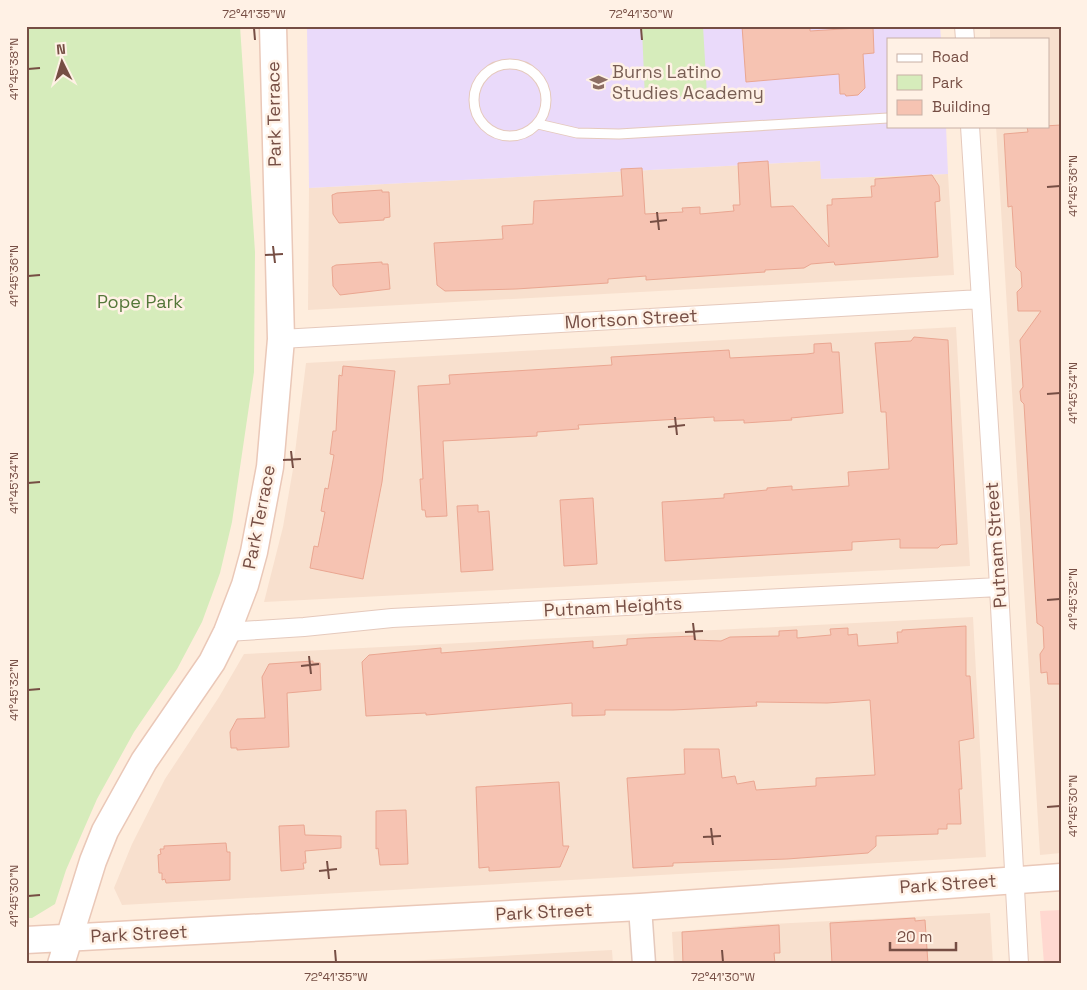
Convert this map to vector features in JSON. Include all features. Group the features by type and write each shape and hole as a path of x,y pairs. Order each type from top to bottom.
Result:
{"main road":[{"name":"Park Terrace","path":"61,964 93,861 122,797 144,761 196,686 228,632 245,585 263,507 274,425 281,340 274,161 273,26"},
{"name":"Park Street","path":"26,940 640,907 1061,877"}],"street":[{"name":"Putnam Street","path":"970,128 999,587 1019,964"},
{"name":"Mortson Street","path":"281,340 981,300"},
{"name":"Putnam Heights","path":"228,632 392,618 999,587"},
{"path":"640,907 644,964"}],"lane":[{"path":"511,63 522,65 532,71 545,89 544,113 538,124 528,132 516,136 503,136 491,132 482,124 475,112 473,100 475,88 481,77 489,70 511,63"},
{"path":"538,124 577,133 619,134 887,118"}],"shaded area":[{"name":"Burns Latino Studies Academy","path":"307,26 940,26 941,38 887,38 887,128 946,128 948,174 821,179 820,161 309,188"},
{"path":"990,26 1061,26 1061,853 1040,855 996,128 1050,128 1050,38 990,38"},
{"path":"820,161 822,179 948,174 954,275 308,310 309,188"},
{"path":"956,327 970,566 264,602 283,527 293,469 306,363"},
{"path":"973,617 986,857 122,905 114,888 132,844 165,779 219,697 244,654"},
{"path":"1061,910 1061,964 1044,964 1040,911"},
{"path":"990,913 993,964 674,964 672,932 751,925"},
{"path":"612,950 613,964 348,964"}],"green space":[{"name":"Pope Park","path":"26,26 240,26 255,252 254,372 232,522 220,573 202,622 177,669 134,732 97,799 66,870 55,904 32,918 26,918"},
{"path":"703,26 707,95 645,99 642,29"}],"building":[{"path":"742,26 810,26 810,31 873,27 874,53 863,54 865,88 858,95 846,96 845,94 840,94 839,74 746,82"},
{"path":"1061,125 1061,684 1048,684 1047,672 1041,673 1040,654 1044,648 1043,627 1037,623 1024,404 1021,401 1020,391 1023,387 1020,340 1041,311 1018,311 1017,292 1022,287 1021,272 1016,267 1012,206 1008,207 1004,134 1028,132 1027,128 1050,128 1050,126"},
{"path":"768,161 771,207 793,206 829,247 827,205 832,205 832,199 872,197 871,186 875,186 875,179 932,175 939,186 940,201 935,202 938,257 835,265 834,262 811,264 804,268 765,270 765,272 646,280 646,276 608,279 608,283 516,289 445,291 437,285 434,243 503,239 502,226 533,224 534,201 623,196 621,169 642,168 645,214 683,212 682,208 700,207 700,214 734,211 733,205 740,205 738,163"},
{"path":"382,190 382,192 389,192 390,217 384,218 384,220 339,223 333,214 332,195"},
{"path":"382,262 382,264 388,264 390,289 340,295 333,286 332,267 336,265"},
{"path":"914,337 948,340 957,544 941,545 938,548 900,548 900,539 852,542 852,550 665,561 662,502 724,498 724,494 767,490 767,488 792,486 792,490 849,486 848,472 889,469 886,412 881,412 875,343 911,341"},
{"path":"831,343 832,352 839,352 843,413 791,418 792,420 744,423 744,420 714,421 714,417 578,425 579,429 537,432 537,436 443,441 447,516 426,517 425,510 422,510 420,479 423,479 418,386 450,384 449,375 612,365 611,357 729,350 730,358 807,354 814,353 814,344"},
{"path":"343,366 395,371 382,482 363,579 310,568 314,546 318,547 325,512 321,511 325,488 328,489 334,455 330,454 333,431 336,431 339,375 342,376"},
{"path":"593,498 597,564 564,566 560,500"},
{"path":"478,505 478,512 489,511 493,570 461,572 457,506"},
{"path":"966,626 966,676 970,676 974,738 959,741 962,789 959,789 961,824 947,824 947,829 938,829 938,834 876,836 876,846 868,853 787,859 673,863 673,866 633,868 627,778 685,774 684,749 719,749 722,778 735,776 737,784 754,781 756,790 816,786 816,778 875,775 870,700 827,703 756,702 757,706 673,710 605,710 605,715 572,716 572,703 426,715 426,713 366,716 362,662 369,655 441,648 441,653 593,641 593,648 627,645 627,639 694,636 694,640 721,641 730,637 779,636 779,631 797,630 797,638 831,635 830,629 848,628 848,635 857,634 858,646 898,643 897,632 902,632 902,630"},
{"path":"313,661 313,663 320,663 321,690 287,693 289,747 237,750 237,748 231,748 230,732 237,719 265,718 262,677 269,664"},
{"path":"559,782 563,846 569,846 560,867 489,871 489,867 479,868 476,787"},
{"path":"406,810 408,864 380,865 378,848 376,849 376,811"},
{"path":"304,825 305,835 341,836 341,848 305,851 306,863 303,863 304,869 281,871 279,826"},
{"path":"226,843 227,852 230,852 230,880 166,883 165,879 162,880 162,873 159,873 158,855 161,854 160,849 164,849 164,846"},
{"path":"915,918 915,921 925,920 928,964 832,964 830,923"},
{"path":"779,925 780,953 774,953 775,964 683,964 682,932"}],"place":[{"name":"Burns Latino Studies Academy","path":"598,82"}]}
